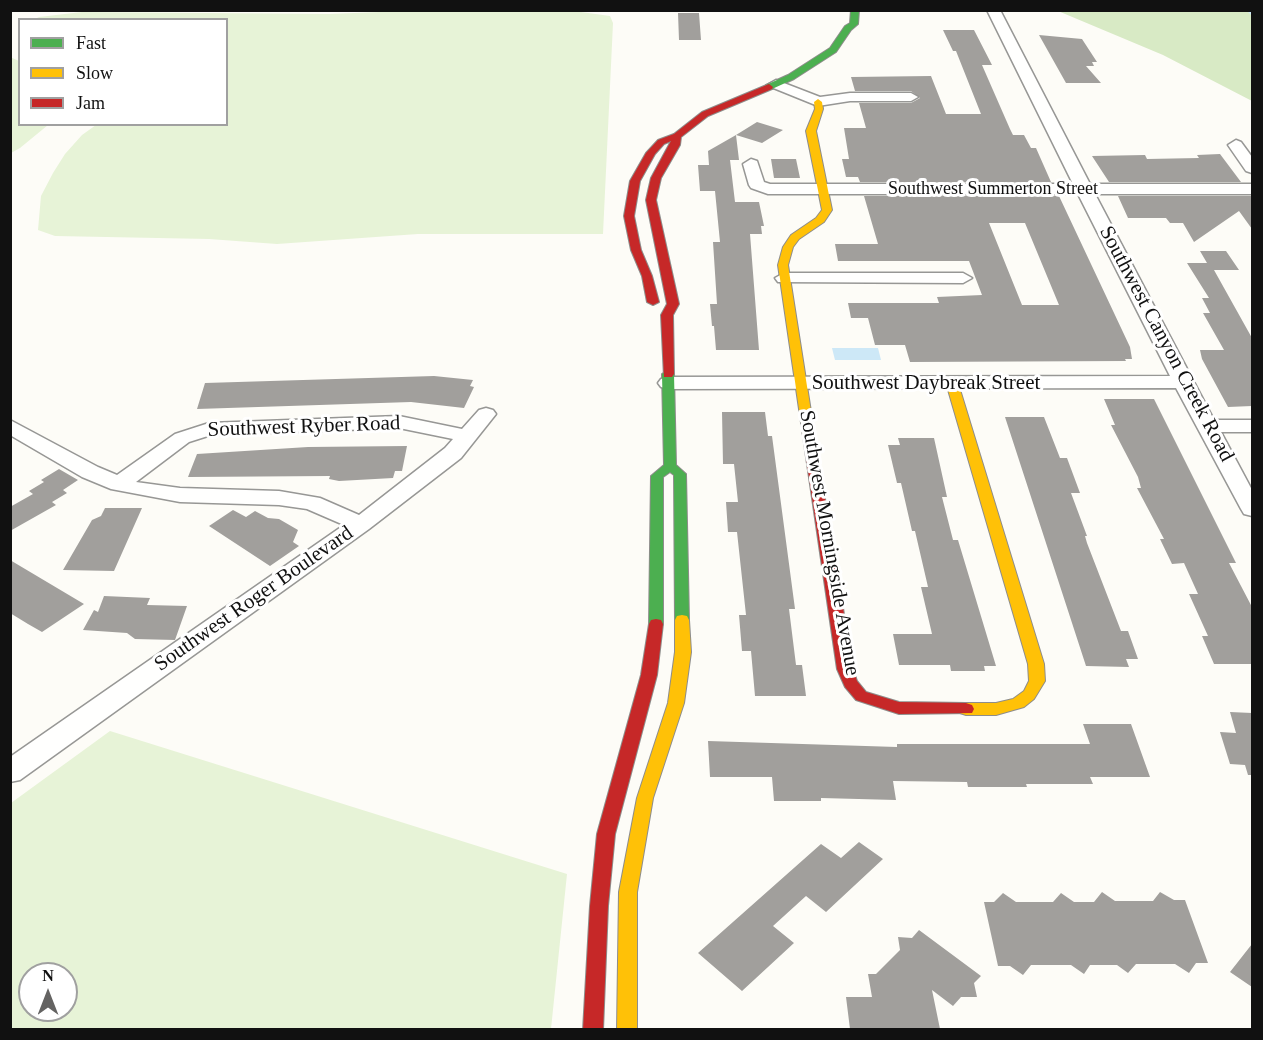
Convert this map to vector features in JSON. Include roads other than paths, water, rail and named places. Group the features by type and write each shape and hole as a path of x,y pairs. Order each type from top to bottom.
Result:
{"main road":[{"path":"842,10 848,28"},
{"path":"667,315 654,304 648,276 633,236 629,204 635,181 651,153 661,142 677,136 705,114 776,84 820,60 833,50 848,28 854,24 855,10"},
{"name":"Southwest Morningside Avenue","path":"818,102 819,109 811,130 827,210 820,220 795,237 788,247 783,265 784,278 846,669 850,683 861,696 898,708 996,708 1018,703 1029,695 1037,681 1036,664 952,383"},
{"path":"627,1029 628,892 645,798 676,703 683,652 680,474 670,466 667,315 674,304 651,200 656,177 675,145 677,136"},
{"path":"593,1029 599,906 606,834 649,675 656,626 657,476 670,466"}],"street":[{"name":"Southwest Canyon Creek Road","path":"993,10 1252,510"},
{"path":"776,84 818,102 850,97 911,97"},
{"path":"1236,145 1252,168"},
{"name":"Southwest Summerton Street","path":"751,164 754,179 761,188 1252,189"},
{"path":"784,278 963,278"},
{"name":"Southwest Daybreak Street","path":"668,383 1184,382"},
{"name":"Southwest Roger Boulevard","path":"10,772 361,524 453,453 486,414"},
{"name":"Southwest Ryber Road","path":"119,484 182,438 209,429 399,422 467,436"},
{"path":"10,426 90,472 119,484 180,495 279,498 312,502 361,524"},
{"path":"1208,426 1252,426"}],"water":[{"path":"832,348 878,348 881,360 835,360"}],"waterway":[{"path":"1249,10 1252,13"}]}
